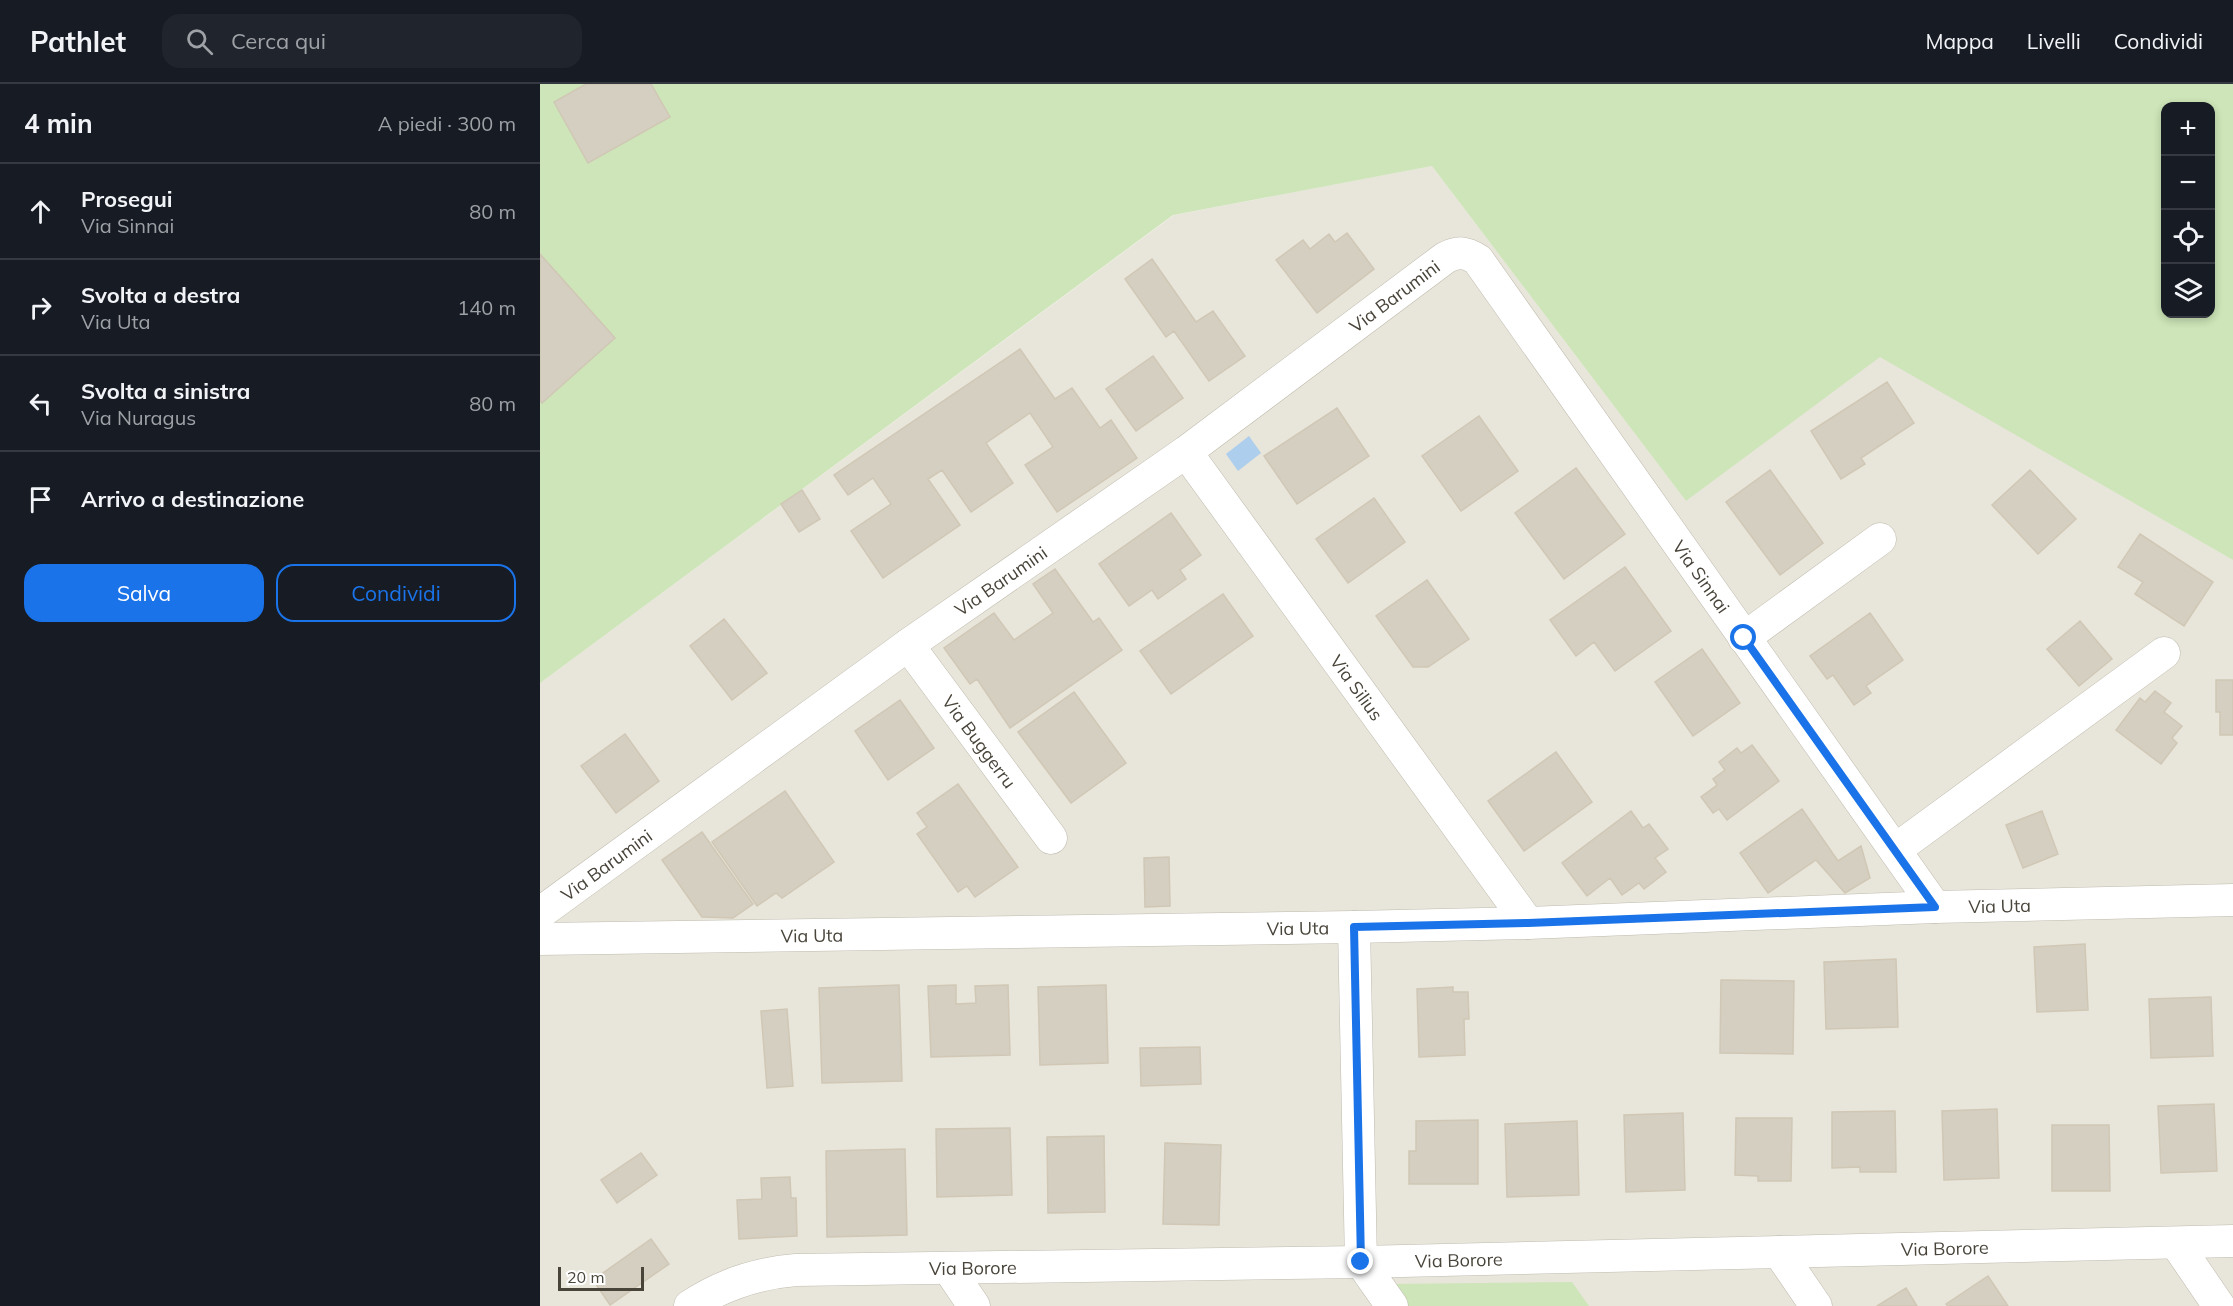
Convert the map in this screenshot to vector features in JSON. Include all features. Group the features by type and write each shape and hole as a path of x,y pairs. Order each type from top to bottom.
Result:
{"street":[{"name":"Via Barumini","path":"540,913 908,645 1186,452 1445,258 1462,252"},
{"name":"Via Sinnai","path":"1462,252 1478,260 1935,907"},
{"name":"Via Silius","path":"1186,452 1528,923"},
{"path":"1744,638 1880,539"},
{"name":"Via Buggerru","path":"908,645 1051,838"},
{"path":"1895,850 2164,653"},
{"name":"Via Uta","path":"540,939 1528,923 1935,907 2233,900"},
{"path":"1354,927 1361,1262 1392,1306"},
{"name":"Via Borore","path":"690,1306 731,1284 777,1272 796,1270 1361,1262 2233,1241"},
{"path":"2176,1243 2219,1306"},
{"path":"1779,1252 1816,1306"},
{"path":"949,1269 974,1306"}],"shaded area":[{"path":"1432,166 1686,501 1880,356 2233,560 2233,1306 540,1306 540,683 1174,215"}],"green space":[{"path":"540,84 2233,84 2233,560 1880,357 1686,501 1432,166 1173,215 540,683"},
{"path":"1572,1282 1589,1306 1407,1306 1391,1284"}],"water":[{"path":"1249,436 1261,453 1238,471 1226,454"}],"building":[{"path":"586,84 651,84 670,117 588,163 554,102"},
{"path":"1347,233 1374,269 1317,313 1276,260 1303,240 1310,249 1329,234 1335,242"},
{"path":"540,254 615,338 542,403 540,401"},
{"path":"1152,259 1196,322 1213,311 1245,356 1209,381 1174,331 1166,337 1125,279"},
{"path":"1020,349 1055,399 1072,388 1100,428 1111,420 1137,458 1057,512 1025,465 1053,447 1030,413 986,443 1013,483 971,512 942,470 928,479 960,525 883,578 851,531 891,504 873,478 848,495 834,475"},
{"path":"1153,356 1183,398 1136,431 1106,389"},
{"path":"1887,382 1914,423 1861,458 1865,464 1841,479 1811,431"},
{"path":"1337,408 1369,456 1297,504 1264,456"},
{"path":"1479,416 1518,471 1461,511 1422,456"},
{"path":"1576,468 1625,534 1564,579 1515,513"},
{"path":"1770,470 1823,543 1780,575 1726,502"},
{"path":"2030,470 2076,519 2038,554 1992,505"},
{"path":"802,490 820,519 799,532 781,504"},
{"path":"1374,498 1405,542 1348,583 1316,539"},
{"path":"1171,513 1201,555 1180,570 1186,579 1158,599 1152,590 1129,606 1099,564"},
{"path":"2140,534 2213,582 2184,626 2135,594 2143,582 2118,567"},
{"path":"1625,567 1671,631 1615,671 1594,642 1576,656 1550,620"},
{"path":"1055,569 1093,622 1099,618 1122,650 1010,728 977,679 970,684 944,648 994,613 1014,640 1053,613 1033,584"},
{"path":"1427,580 1469,639 1428,667 1413,667 1376,616"},
{"path":"1223,594 1253,636 1171,694 1140,651"},
{"path":"1870,613 1903,660 1866,686 1871,693 1854,705 1833,675 1827,679 1810,656"},
{"path":"724,619 767,673 732,700 690,646"},
{"path":"2080,621 2112,659 2079,686 2047,649"},
{"path":"1702,649 1740,703 1693,736 1655,682"},
{"path":"2216,680 2233,680 2233,735 2220,735 2220,712 2216,712"},
{"path":"2155,691 2171,703 2164,712 2182,726 2172,738 2177,743 2161,764 2116,730 2140,698 2145,702"},
{"path":"1074,692 1126,763 1071,803 1018,732"},
{"path":"900,700 934,748 888,780 855,731"},
{"path":"625,734 659,781 616,813 581,766"},
{"path":"1752,745 1779,781 1727,820 1719,809 1713,813 1701,797 1717,785 1713,779 1725,770 1719,762 1737,748 1741,753"},
{"path":"1556,752 1592,802 1524,851 1488,801"},
{"path":"958,784 1018,867 975,897 967,886 958,892 917,834 927,827 917,813"},
{"path":"785,791 834,862 782,898 776,893 757,906 712,842"},
{"path":"1802,809 1838,861 1861,846 1870,878 1845,893 1816,860 1768,893 1740,853"},
{"path":"1631,811 1643,828 1649,824 1668,849 1655,858 1666,872 1644,889 1639,883 1622,895 1610,878 1587,896 1562,863"},
{"path":"2042,811 2058,854 2023,868 2006,825"},
{"path":"702,832 753,904 733,918 702,917 662,860"},
{"path":"1169,857 1170,906 1145,907 1144,858"},
{"path":"2085,944 2088,1010 2037,1012 2034,947"},
{"path":"1896,959 1898,1027 1826,1029 1824,962"},
{"path":"1721,980 1794,981 1793,1054 1720,1053"},
{"path":"899,985 902,1081 822,1083 819,988"},
{"path":"956,985 956,1004 976,1003 975,986 1008,985 1010,1055 931,1057 928,986"},
{"path":"1106,985 1108,1063 1040,1065 1038,987"},
{"path":"1453,987 1453,992 1468,992 1469,1019 1464,1019 1465,1055 1419,1057 1417,989"},
{"path":"2211,997 2213,1056 2151,1058 2149,999"},
{"path":"787,1009 793,1086 767,1088 761,1011"},
{"path":"1200,1047 1201,1084 1141,1086 1140,1048"},
{"path":"2214,1104 2217,1171 2161,1173 2158,1106"},
{"path":"1997,1109 1999,1178 1944,1180 1942,1111"},
{"path":"1895,1111 1896,1172 1860,1172 1860,1167 1832,1168 1832,1112"},
{"path":"1683,1113 1685,1190 1626,1192 1624,1115"},
{"path":"1736,1118 1792,1118 1791,1181 1758,1181 1758,1176 1735,1175"},
{"path":"1478,1120 1478,1184 1409,1184 1409,1151 1416,1151 1416,1121"},
{"path":"1577,1121 1579,1195 1507,1197 1505,1124"},
{"path":"2052,1125 2109,1125 2110,1191 2052,1191"},
{"path":"1010,1128 1012,1195 937,1197 936,1129"},
{"path":"1104,1136 1105,1212 1048,1213 1047,1137"},
{"path":"1165,1143 1221,1145 1219,1225 1163,1224"},
{"path":"905,1149 907,1235 827,1237 826,1151"},
{"path":"641,1153 657,1175 617,1203 601,1180"},
{"path":"790,1177 791,1198 796,1198 797,1236 739,1239 737,1200 762,1199 761,1178"},
{"path":"651,1239 669,1264 610,1305 593,1280"},
{"path":"1988,1276 2008,1306 1948,1306 1946,1304"},
{"path":"1906,1288 1917,1306 1877,1306"}],"route":[{"path":"1361,1262 1354,927 1528,923 1935,907 1744,638"}]}
